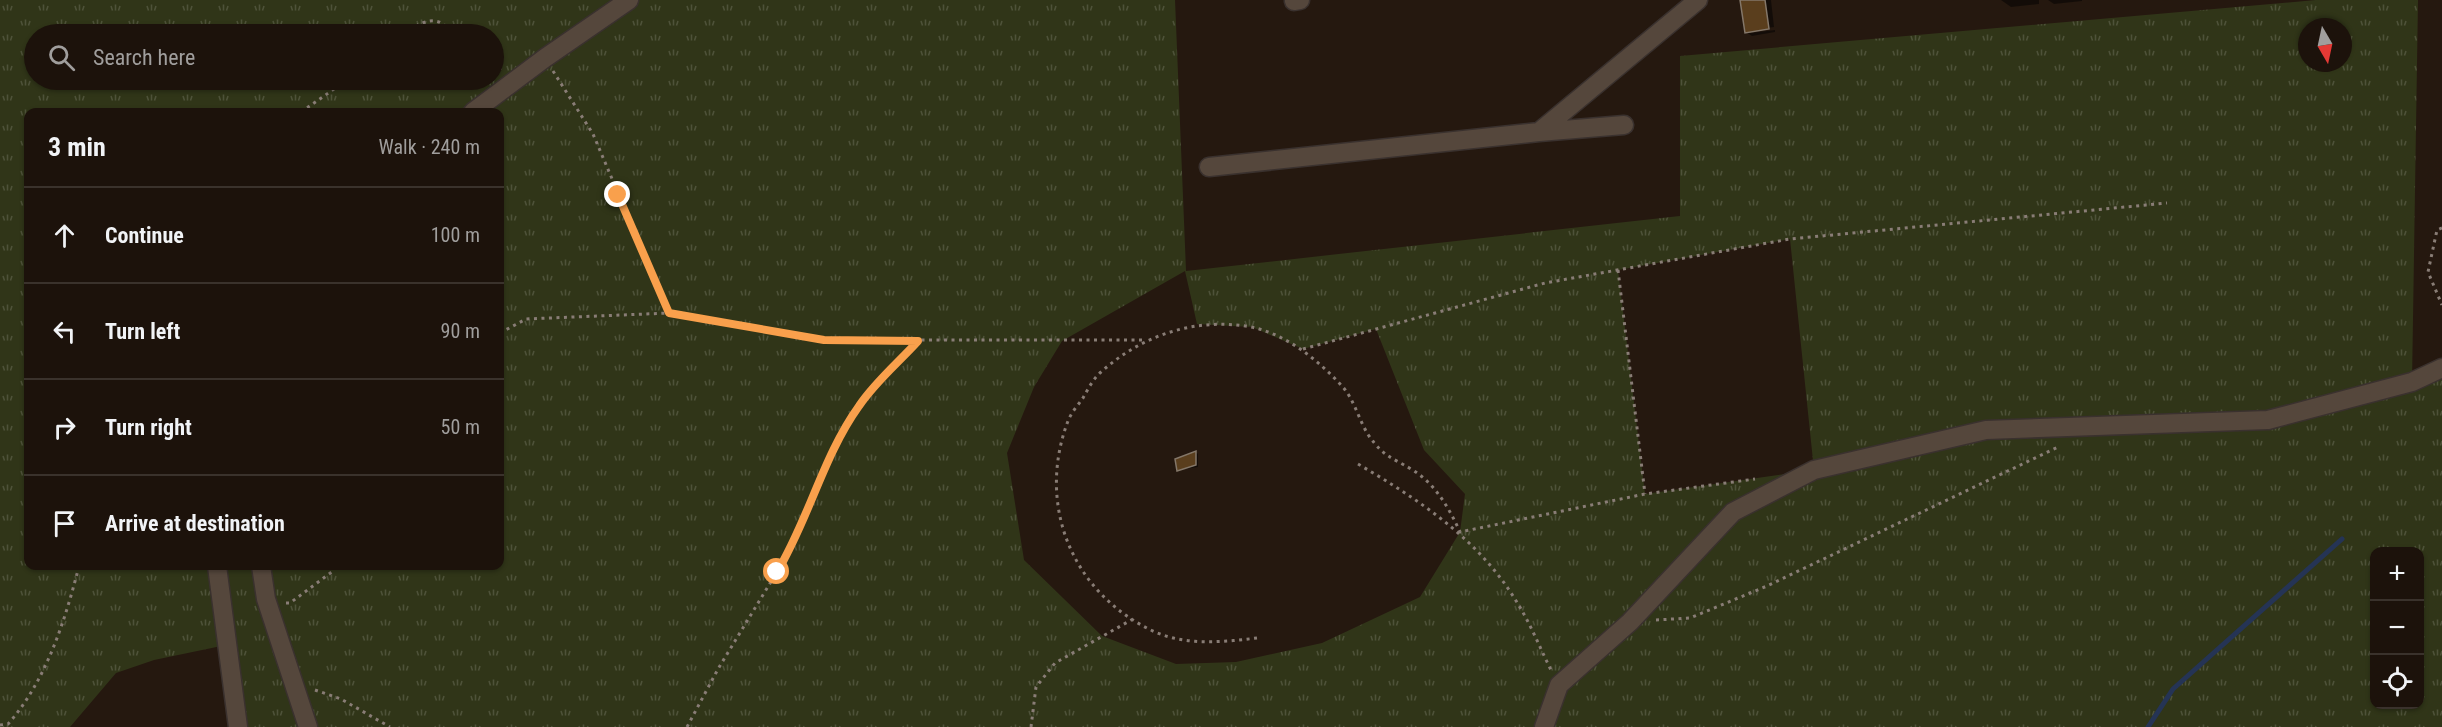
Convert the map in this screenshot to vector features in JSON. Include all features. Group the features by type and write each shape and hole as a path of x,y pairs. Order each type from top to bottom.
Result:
{"street":[{"path":"504,89 629,0"},
{"path":"1294,1 1300,0"},
{"path":"1539,132 1698,0"},
{"path":"478,108 502,90"},
{"path":"1209,167 1624,125"},
{"path":"1544,727 1558,685 1630,622 1733,512 1814,470 1986,430 2268,420 2412,382 2442,368"},
{"path":"218,570 238,727"},
{"path":"262,570 266,599 308,727"}],"path":[{"path":"418,24 432,20 442,24"},
{"path":"545,58 593,134 669,313"},
{"path":"307,108 333,90"},
{"path":"1303,349 1545,283 1790,239 2167,203"},
{"path":"2442,228 2437,230 2428,272 2442,305"},
{"path":"1618,269 1645,494"},
{"path":"504,331 526,319 669,313 824,340 1144,340 1197,324 1252,327 1303,349 1344,387 1369,436 1388,458 1412,470 1429,484 1449,507 1460,532"},
{"path":"1144,340 1099,373 1068,419 1055,468 1059,520 1078,567 1112,606 1156,632 1206,644 1257,638"},
{"path":"687,727 718,669 789,552 830,458 859,405 918,341"},
{"path":"1630,622 1690,618 1767,586 2060,446"},
{"path":"1358,464 1414,497 1460,532 1518,603 1558,685"},
{"path":"1460,532 1645,494 1758,478"},
{"path":"0,725 8,724 22,709 41,675 71,597 78,570"},
{"path":"266,599 290,603 333,570"},
{"path":"1030,727 1036,687 1055,663 1134,619"},
{"path":"293,682 341,699 390,727"}],"green space":[{"path":"0,0 1175,0 1186,271 1680,216 1680,56 2316,0 2418,0 2412,381 2442,368 2442,727 238,727 226,645 154,660 116,673 70,727 0,727","holes":["1790,239 1814,470 1645,494 1618,270","1185,271 1197,324 1252,327 1303,349 1376,329 1424,450 1465,494 1460,532 1420,597 1322,643 1236,662 1176,664 1102,636 1024,560 1007,453 1034,387 1062,341"]}],"building":[{"path":"1740,0 1765,0 1769,29 1745,33"},
{"path":"1196,451 1196,465 1177,471 1175,459"}],"waterway":[{"path":"2148,727 2173,689 2342,539"}],"route":[{"path":"618,195 669,313 824,340 918,341 859,405 830,458 789,552 777,572"}]}
